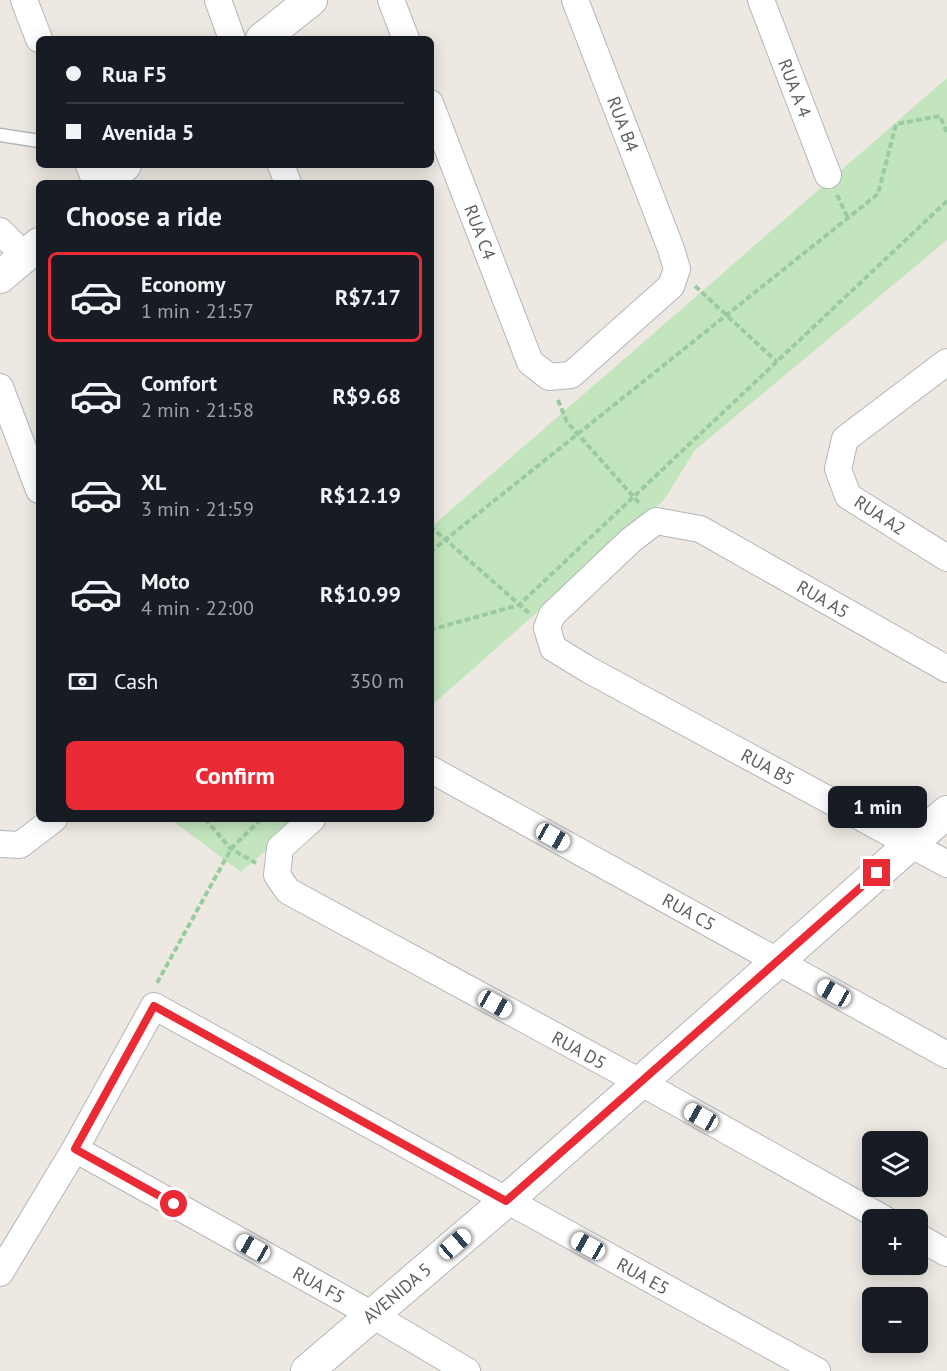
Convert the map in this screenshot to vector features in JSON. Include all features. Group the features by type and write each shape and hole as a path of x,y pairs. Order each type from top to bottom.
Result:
{"street":[{"path":"24,0 38,36"},
{"path":"218,0 231,36"},
{"path":"266,36 311,0"},
{"path":"391,0 405,36"},
{"name":"RUA B4","path":"575,0 674,259"},
{"name":"RUA A 4","path":"761,0 828,176"},
{"name":"RUA C4","path":"434,113 539,369"},
{"path":"109,180 122,168"},
{"path":"0,231 32,250 0,277"},
{"path":"539,369 571,375 671,286 674,259"},
{"name":"RUA A2","path":"947,362 845,439 838,469 849,496 947,558"},
{"path":"0,387 36,482"},
{"path":"547,628 552,615 631,540 656,521"},
{"name":"RUA A5","path":"656,521 700,529 947,669"},
{"name":"RUA B5","path":"547,628 554,648 589,670 947,864"},
{"name":"RUA C5","path":"434,771 947,1055"},
{"name":"AVENIDA 5","path":"307,1371 506,1201 947,812"},
{"path":"0,844 20,845 50,822"},
{"name":"RUA D5","path":"309,822 280,848 278,875 288,891 640,1082 866,1209"},
{"path":"0,1273 75,1149 154,1006"},
{"name":"RUA E5","path":"154,1006 816,1371"},
{"name":"RUA F5","path":"75,1149 371,1314 467,1371"},
{"path":"928,1243 947,1253"}],"lane":[{"path":"0,135 36,141"}],"path":[{"path":"434,549 878,194 896,124 940,116 947,133"},
{"path":"434,629 519,605 947,201"},
{"path":"674,259 727,315 777,362"},
{"path":"539,369 567,422 656,521"},
{"path":"434,530 547,628"},
{"path":"208,822 231,849"},
{"path":"154,1006 146,1002 231,849 258,822"}],"green space":[{"path":"947,78 947,240 695,450 664,500 434,703 434,525"},
{"path":"174,822 299,822 241,872"}],"route":[{"path":"174,1204 75,1149 154,1006 506,1201 877,873"}]}
